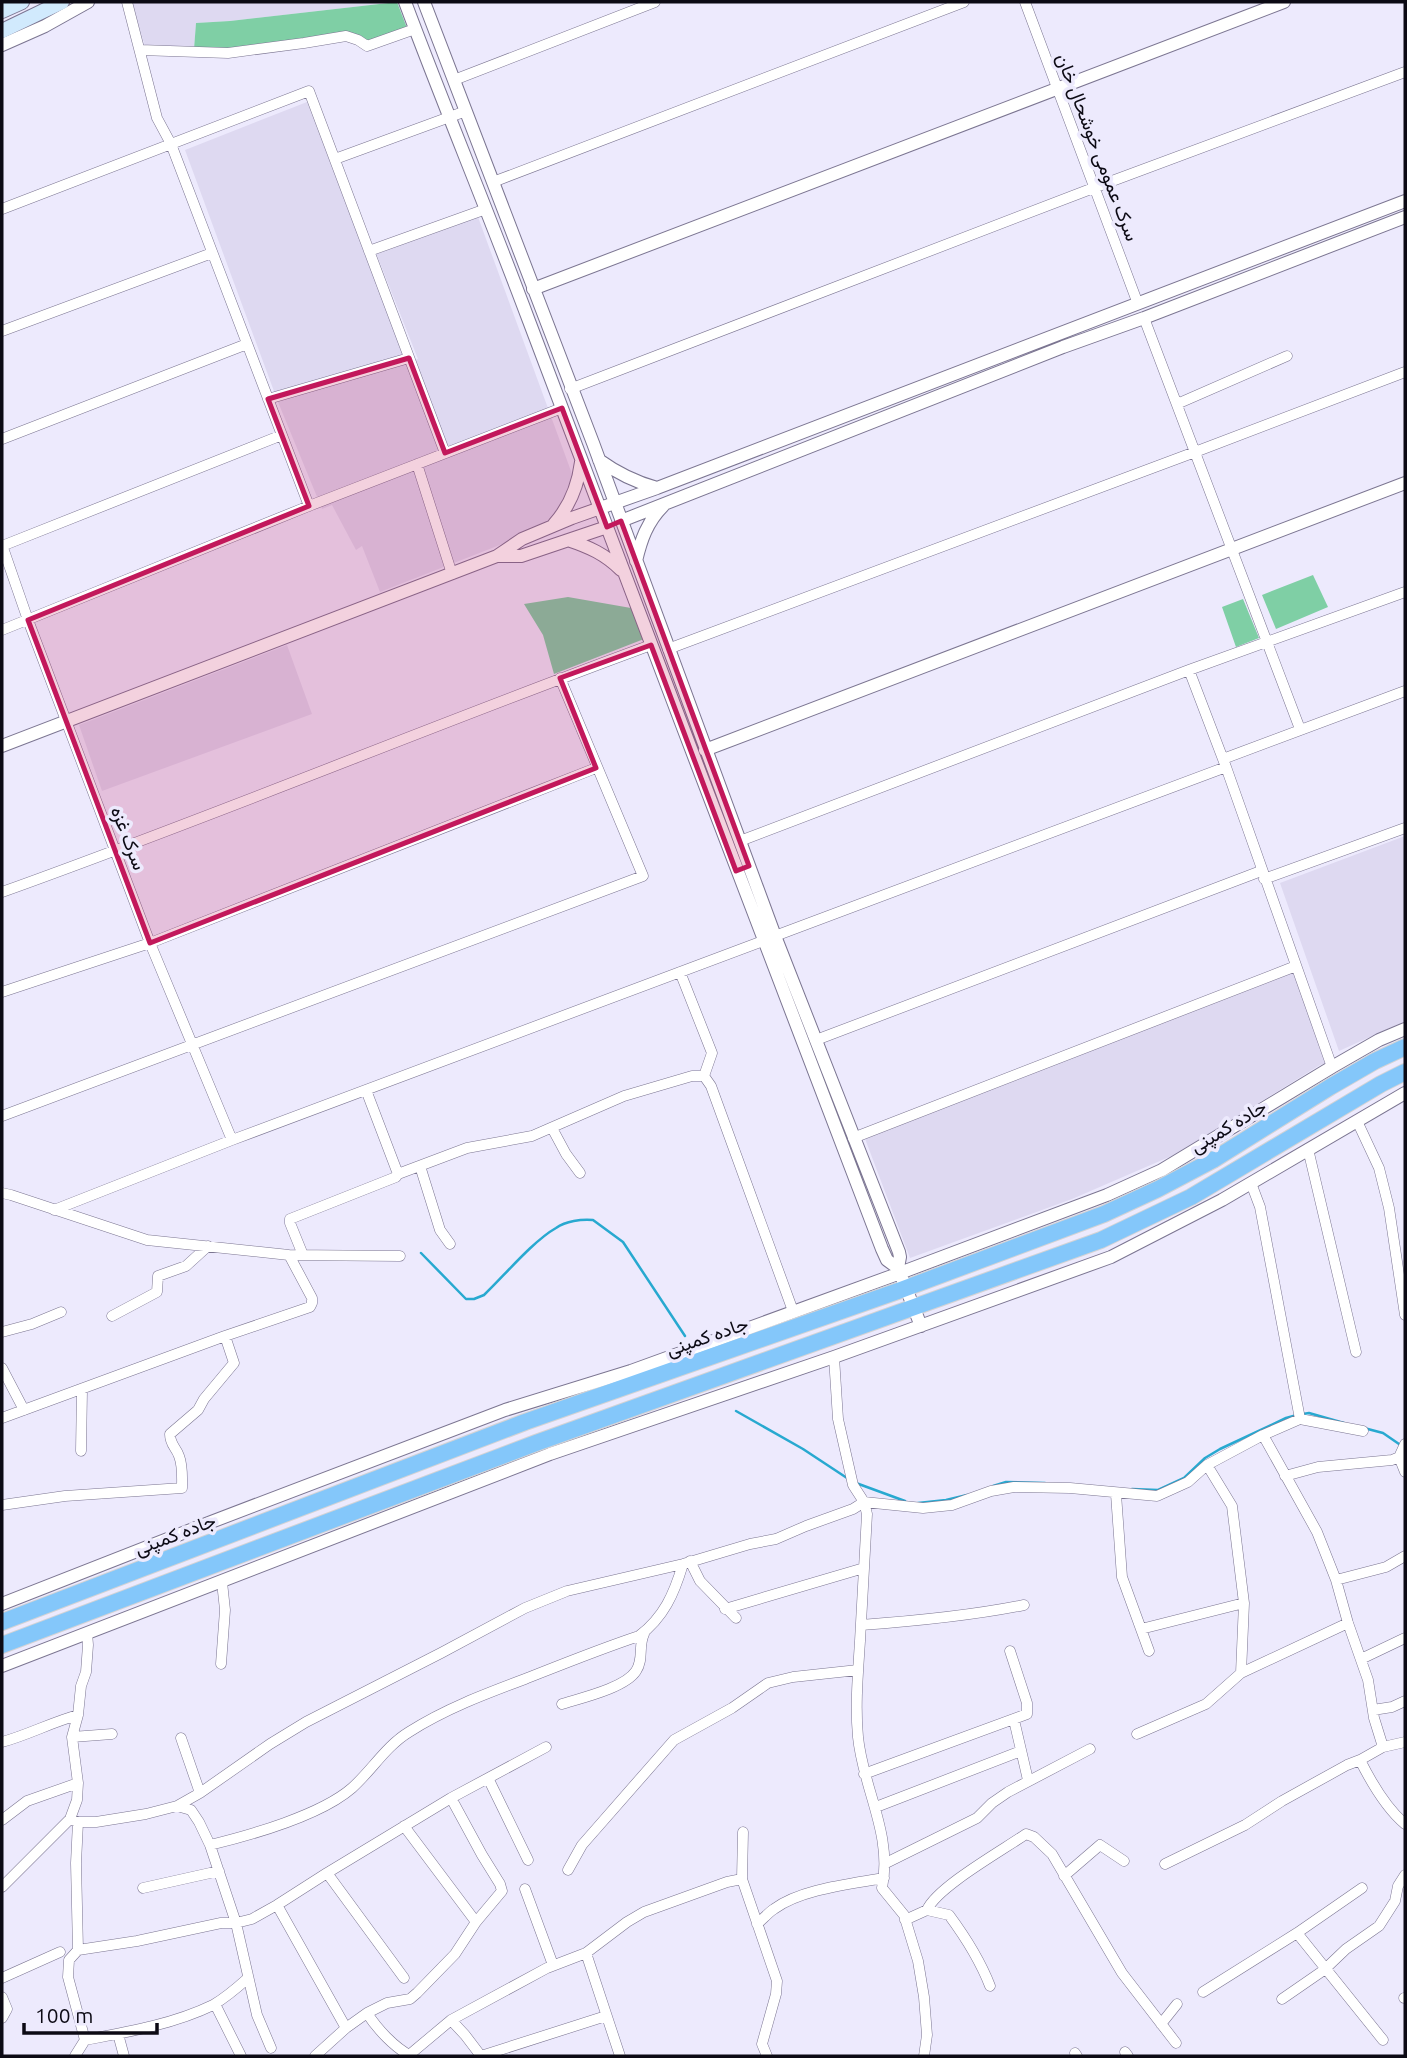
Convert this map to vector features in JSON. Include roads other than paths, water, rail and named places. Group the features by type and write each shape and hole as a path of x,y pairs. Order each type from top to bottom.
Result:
{"highway":[{"name":"جاده کمپنی","path":"2,1622 901,1276 1104,1214 1158,1189 1224,1153 1329,1087 1405,1047"},
{"path":"2,1645 536,1443 1101,1240 1157,1215 1230,1175 1405,1072"}],"main road":[{"path":"2,11 22,2"},
{"path":"2,31 62,2"}],"street":[{"path":"2,45 45,26 88,2"},
{"path":"127,2 157,118 171,144 309,506"},
{"path":"405,2 582,458 736,871 769,938 799,1015 882,1250 887,1261 901,1276 921,1326"},
{"path":"424,2 599,460 740,841 769,938"},
{"path":"453,80 655,2"},
{"path":"493,182 964,2"},
{"name":"سرک عمومی خوشحال خان","path":"1025,2 1138,304"},
{"path":"533,289 1284,2"},
{"path":"140,50 228,53 346,36 367,46 415,29"},
{"path":"570,389 1096,187 1405,72"},
{"path":"2,209 309,91 445,453"},
{"path":"335,159 466,111"},
{"path":"464,154 479,147"},
{"path":"2,746 496,556 522,539 551,527 1405,201"},
{"path":"369,251 486,209"},
{"path":"496,556 521,556 621,522 1063,347 1405,217"},
{"path":"2,331 212,253"},
{"path":"1235,267 1240,280"},
{"path":"1144,318 1300,729"},
{"path":"1058,334 1063,347"},
{"path":"2,439 247,344"},
{"path":"1177,404 1287,356"},
{"path":"268,399 409,358"},
{"path":"668,649 1405,372"},
{"path":"2,630 309,506 562,408"},
{"path":"2,546 282,435"},
{"path":"551,527 565,512 573,495 582,458"},
{"path":"599,460 614,471 657,488"},
{"path":"417,464 452,573"},
{"path":"705,750 1405,483"},
{"path":"636,563 641,538 652,517 665,503"},
{"path":"567,540 591,548 611,559 624,573"},
{"name":"سرک غزه","path":"2,546 150,943 232,1140"},
{"path":"740,841 1189,670 1405,592"},
{"path":"2,892 116,852 651,645"},
{"path":"1189,670 1332,1067"},
{"path":"2,1116 643,876 560,678"},
{"path":"54,1210 232,1140 769,938 1224,763 1300,729 1405,691"},
{"path":"2,992 150,943 596,768"},
{"path":"816,1040 1263,875 1405,828"},
{"path":"736,871 749,866"},
{"path":"853,1138 1296,966"},
{"path":"680,972 712,1054 704,1076"},
{"path":"799,1015 816,1040 901,1257 901,1276"},
{"path":"2,1604 505,1410 631,1371 793,1311 901,1276 1107,1195 1162,1170 1332,1067 1379,1040 1405,1030"},
{"path":"303,1255 290,1219 467,1148 532,1136 624,1096 692,1076 704,1076"},
{"path":"704,1076 711,1086 793,1311"},
{"path":"366,1090 398,1174"},
{"path":"2,1666 550,1454 834,1357 1111,1257 1251,1184 1405,1093"},
{"path":"1357,1121 1379,1168 1389,1208 1405,1315"},
{"path":"552,1128 580,1173"},
{"path":"1308,1149 1356,1352"},
{"path":"420,1166 440,1230 450,1244"},
{"path":"1251,1184 1260,1207 1300,1419"},
{"path":"2,1194 147,1240 289,1255 400,1256"},
{"path":"113,1316 158,1291 158,1276 186,1266 208,1246"},
{"path":"2,1418 310,1307 312,1298 289,1255"},
{"path":"2,1332 61,1312"},
{"path":"2,1505 65,1496 182,1488 179,1454 170,1443 170,1434 198,1410 233,1363 225,1336"},
{"path":"834,1357 838,1419 852,1480 867,1514 856,1697 858,1738 864,1774 876,1808 886,1863 882,1888 904,1915 918,1961 928,2035 924,2056"},
{"path":"2,1368 24,1410"},
{"path":"81,1451 82,1390"},
{"path":"2,1887 74,1821 96,1822 177,1806 306,1722 526,1608 568,1591 776,1539 806,1525 853,1509 864,1502 923,1508 952,1505 991,1491 1013,1487 1070,1488 1157,1496 1188,1482 1207,1465 1300,1419 1363,1431"},
{"path":"1263,1435 1317,1532 1336,1580 1361,1659 1383,1747"},
{"path":"1285,1476 1318,1467 1392,1460 1399,1457 1405,1444"},
{"path":"1399,1457 1405,1472"},
{"path":"1207,1465 1232,1506 1244,1603 1241,1673"},
{"path":"1116,1494 1122,1577 1149,1651"},
{"path":"1336,1580 1386,1567 1405,1556"},
{"path":"686,1562 700,1581 736,1618"},
{"path":"210,1845 251,1835 337,1799 353,1787 380,1757 407,1733 478,1696 639,1636 652,1626 674,1594 686,1562"},
{"path":"725,1609 864,1568"},
{"path":"221,1664 225,1610 222,1582"},
{"path":"1141,1629 1244,1603"},
{"path":"861,1625 917,1621 1024,1605"},
{"path":"1137,1734 1206,1704 1241,1673 1348,1623"},
{"path":"562,1704 625,1682 637,1670 641,1655 639,1642 645,1632"},
{"path":"75,2056 85,2040 68,1977 69,1961 78,1950 74,1821 78,1783 72,1737 86,1671 87,1633"},
{"path":"1361,1659 1405,1638"},
{"path":"864,1774 1027,1714 1027,1703 1010,1651"},
{"path":"568,1870 582,1845 674,1740 732,1708 768,1684 793,1677 858,1670"},
{"path":"1373,1710 1392,1707 1405,1701"},
{"path":"2,1742 22,1737 52,1722 78,1715"},
{"path":"1014,1720 1028,1780"},
{"path":"72,1737 112,1734"},
{"path":"181,1738 200,1793"},
{"path":"1165,1864 1245,1825 1293,1794 1347,1765 1383,1747 1405,1742"},
{"path":"78,1950 252,1919 451,1798 546,1747"},
{"path":"886,1863 977,1818 992,1803 1028,1780 1090,1749"},
{"path":"876,1808 1021,1751"},
{"path":"1360,1760 1396,1816 1405,1824"},
{"path":"488,1778 528,1860"},
{"path":"2,1820 27,1801 78,1783"},
{"path":"315,2056 345,2028 367,2013 418,1993 455,1954 476,1922 503,1889 451,1798"},
{"path":"177,1806 191,1811 210,1845 236,1923 257,2015 271,2048"},
{"path":"404,1826 476,1922"},
{"path":"743,1832 742,1879 777,1981 762,2044 767,2056"},
{"path":"927,1910 931,1902 952,1885 1026,1835 1034,1837 1052,1854 1122,1973 1176,2043"},
{"path":"1063,1876 1100,1845 1124,1861"},
{"path":"142,1888 219,1871"},
{"path":"327,1873 404,1978"},
{"path":"1282,1999 1379,1926 1395,1901 1398,1886 1405,1875"},
{"path":"757,1923 773,1909 801,1896 836,1886 884,1878"},
{"path":"367,2013 372,2022 409,2056 451,2020 553,1965 586,1953 644,1912 742,1879"},
{"path":"1203,1992 1362,1888"},
{"path":"526,1889 553,1965"},
{"path":"277,1905 345,2028"},
{"path":"905,1920 927,1910 949,1915 967,1939 990,1986"},
{"path":"1297,1933 1383,2040"},
{"path":"2,1978 60,1952"},
{"path":"586,1953 620,2056"},
{"path":"85,2040 165,2022 215,2004 248,1978"},
{"path":"2,1997 8,2009 2,2018"},
{"path":"215,2004 241,2056"},
{"path":"1161,2024 1177,2004"},
{"path":"451,2020 481,2056 606,2016"},
{"path":"118,2034 124,2056"}],"waterway":[{"path":"421,1253 466,1299 474,1299 484,1295 547,1234 569,1222 593,1220 623,1242 685,1336"},
{"path":"736,1411 803,1449 850,1480"},
{"path":"1303,1414 1309,1413 1344,1423"},
{"path":"1132,1489 1158,1490 1184,1478 1205,1458 1220,1449 1297,1415"},
{"path":"1364,1428 1383,1433 1403,1444"},
{"path":"993,1486 1006,1482 1045,1483"},
{"path":"856,1483 905,1501"},
{"path":"918,1503 967,1495"}]}
